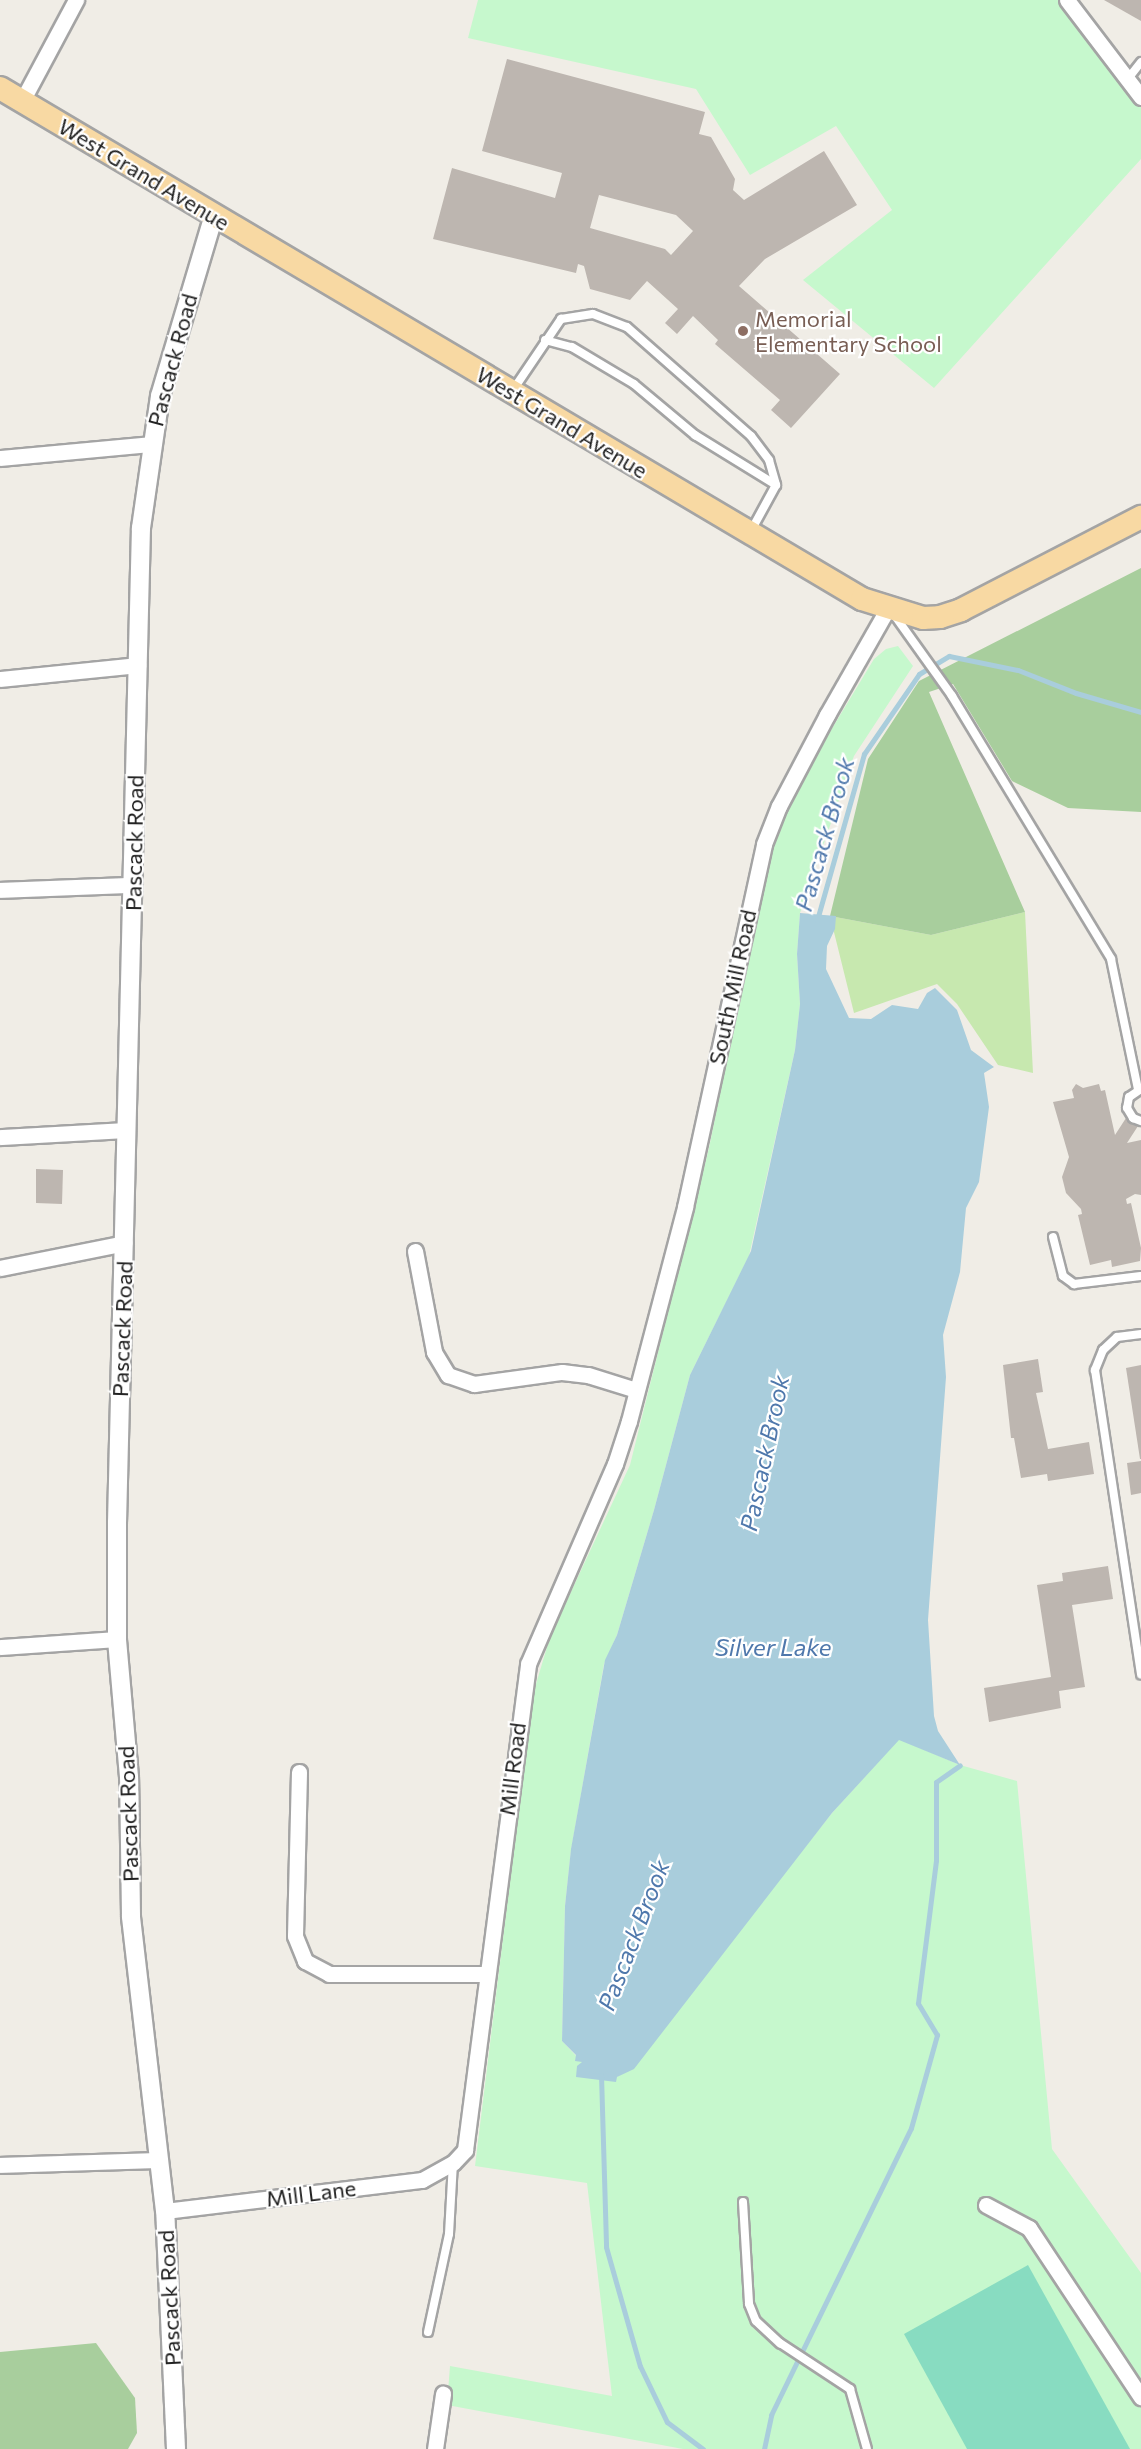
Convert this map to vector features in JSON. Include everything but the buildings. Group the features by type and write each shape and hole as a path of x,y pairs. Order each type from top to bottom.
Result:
{"main road":[{"name":"West Grand Avenue","path":"0,88 849,592 888,608 922,618 961,610 1141,517"}],"street":[{"path":"22,101 76,0"},
{"path":"1066,0 1141,97"},
{"name":"Pascack Road","path":"176,2449 165,2211 131,1916 129,1777 117,1639 141,528 150,444 163,385 214,215"},
{"path":"0,458 150,444"},
{"name":"South Mill Road","path":"636,1390 685,1207 764,844 779,806 827,715 888,608"},
{"path":"0,679 138,665"},
{"path":"0,890 134,885"},
{"path":"0,1137 127,1130"},
{"path":"0,1268 124,1243"},
{"path":"415,1251 434,1352 448,1375 474,1384 561,1372 588,1375 636,1390"},
{"name":"Mill Road","path":"453,2163 465,2150 470,2130 487,1974 528,1664 615,1464 636,1390"},
{"path":"0,1647 117,1639"},
{"path":"299,1772 295,1936 305,1961 329,1974 487,1974"},
{"path":"0,2165 158,2160"},
{"name":"Mill Lane","path":"165,2211 422,2180 453,2163"},
{"path":"986,2205 1029,2228 1141,2397"},
{"path":"435,2449 443,2394"}],"lane":[{"path":"1127,80 1141,62"},
{"path":"511,392 561,320 593,314 627,327 751,436 769,460 776,485 749,533"},
{"path":"545,340 572,347 634,384 695,435 776,485"},
{"path":"888,608 952,696 1111,960 1140,1089 1129,1097 1127,1108 1133,1118 1141,1121"},
{"path":"1053,1237 1063,1276 1074,1284 1141,1276"},
{"path":"1141,1334 1117,1337 1103,1350 1095,1370 1141,1675"},
{"path":"428,2332 449,2234 453,2163"},
{"path":"742,2202 750,2304 756,2321 780,2343 850,2389 867,2449"}],"green space":[{"path":"478,0 1067,0 1141,94 1141,159 934,388 803,280 892,210 836,126 750,175 696,89 468,38"},
{"path":"1141,568 1141,812 1068,808 1012,781 953,684 929,692 1025,912 931,935 830,916 868,759 919,681"},
{"path":"898,646 913,666 854,756 800,913 797,954 800,1004 795,1050 749,1256 690,1375 654,1510 617,1635 604,1664 571,1850 565,1906 562,2041 582,2062 581,2066 617,2077 631,2067 832,1813 899,1739 960,1765 1017,1781 1052,2149 1141,2273 1141,2449 683,2449 447,2405 450,2366 612,2396 587,2183 475,2166 533,1694 550,1637 630,1465 709,1148 766,864 796,788 874,659 886,649"},
{"path":"1025,912 1033,1073 998,1065 957,1004 937,984 854,1013 830,916 931,935"},
{"path":"1028,2265 1130,2449 967,2449 904,2334"},
{"path":"96,2343 135,2398 137,2433 128,2449 0,2449 0,2352"}],"water":[{"name":"Silver Lake","path":"800,913 836,916 835,929 827,946 826,969 849,1018 871,1019 892,1005 918,1009 927,993 935,988 957,1010 971,1050 994,1067 984,1073 989,1107 979,1182 966,1208 960,1272 943,1335 946,1377 928,1620 934,1716 938,1731 960,1765 899,1740 832,1813 634,2069 617,2077 616,2082 576,2077 577,2066 582,2062 575,2061 576,2055 562,2041 565,1906 571,1849 605,1660 617,1635 654,1510 690,1375 751,1251 795,1050 800,1004 797,954"}],"waterway":[{"name":"Pascack Brook","path":"817,920 864,754 919,674 949,656 1018,670 1076,693 1141,712"},
{"path":"764,2449 771,2415 911,2128 937,2035 918,2003 936,1860 936,1782 960,1765"},
{"name":"Pascack Brook","path":"601,2075 606,2247 640,2366 667,2422 703,2449"}],"place":[{"name":"Memorial Elementary School","path":"743,331"}]}
